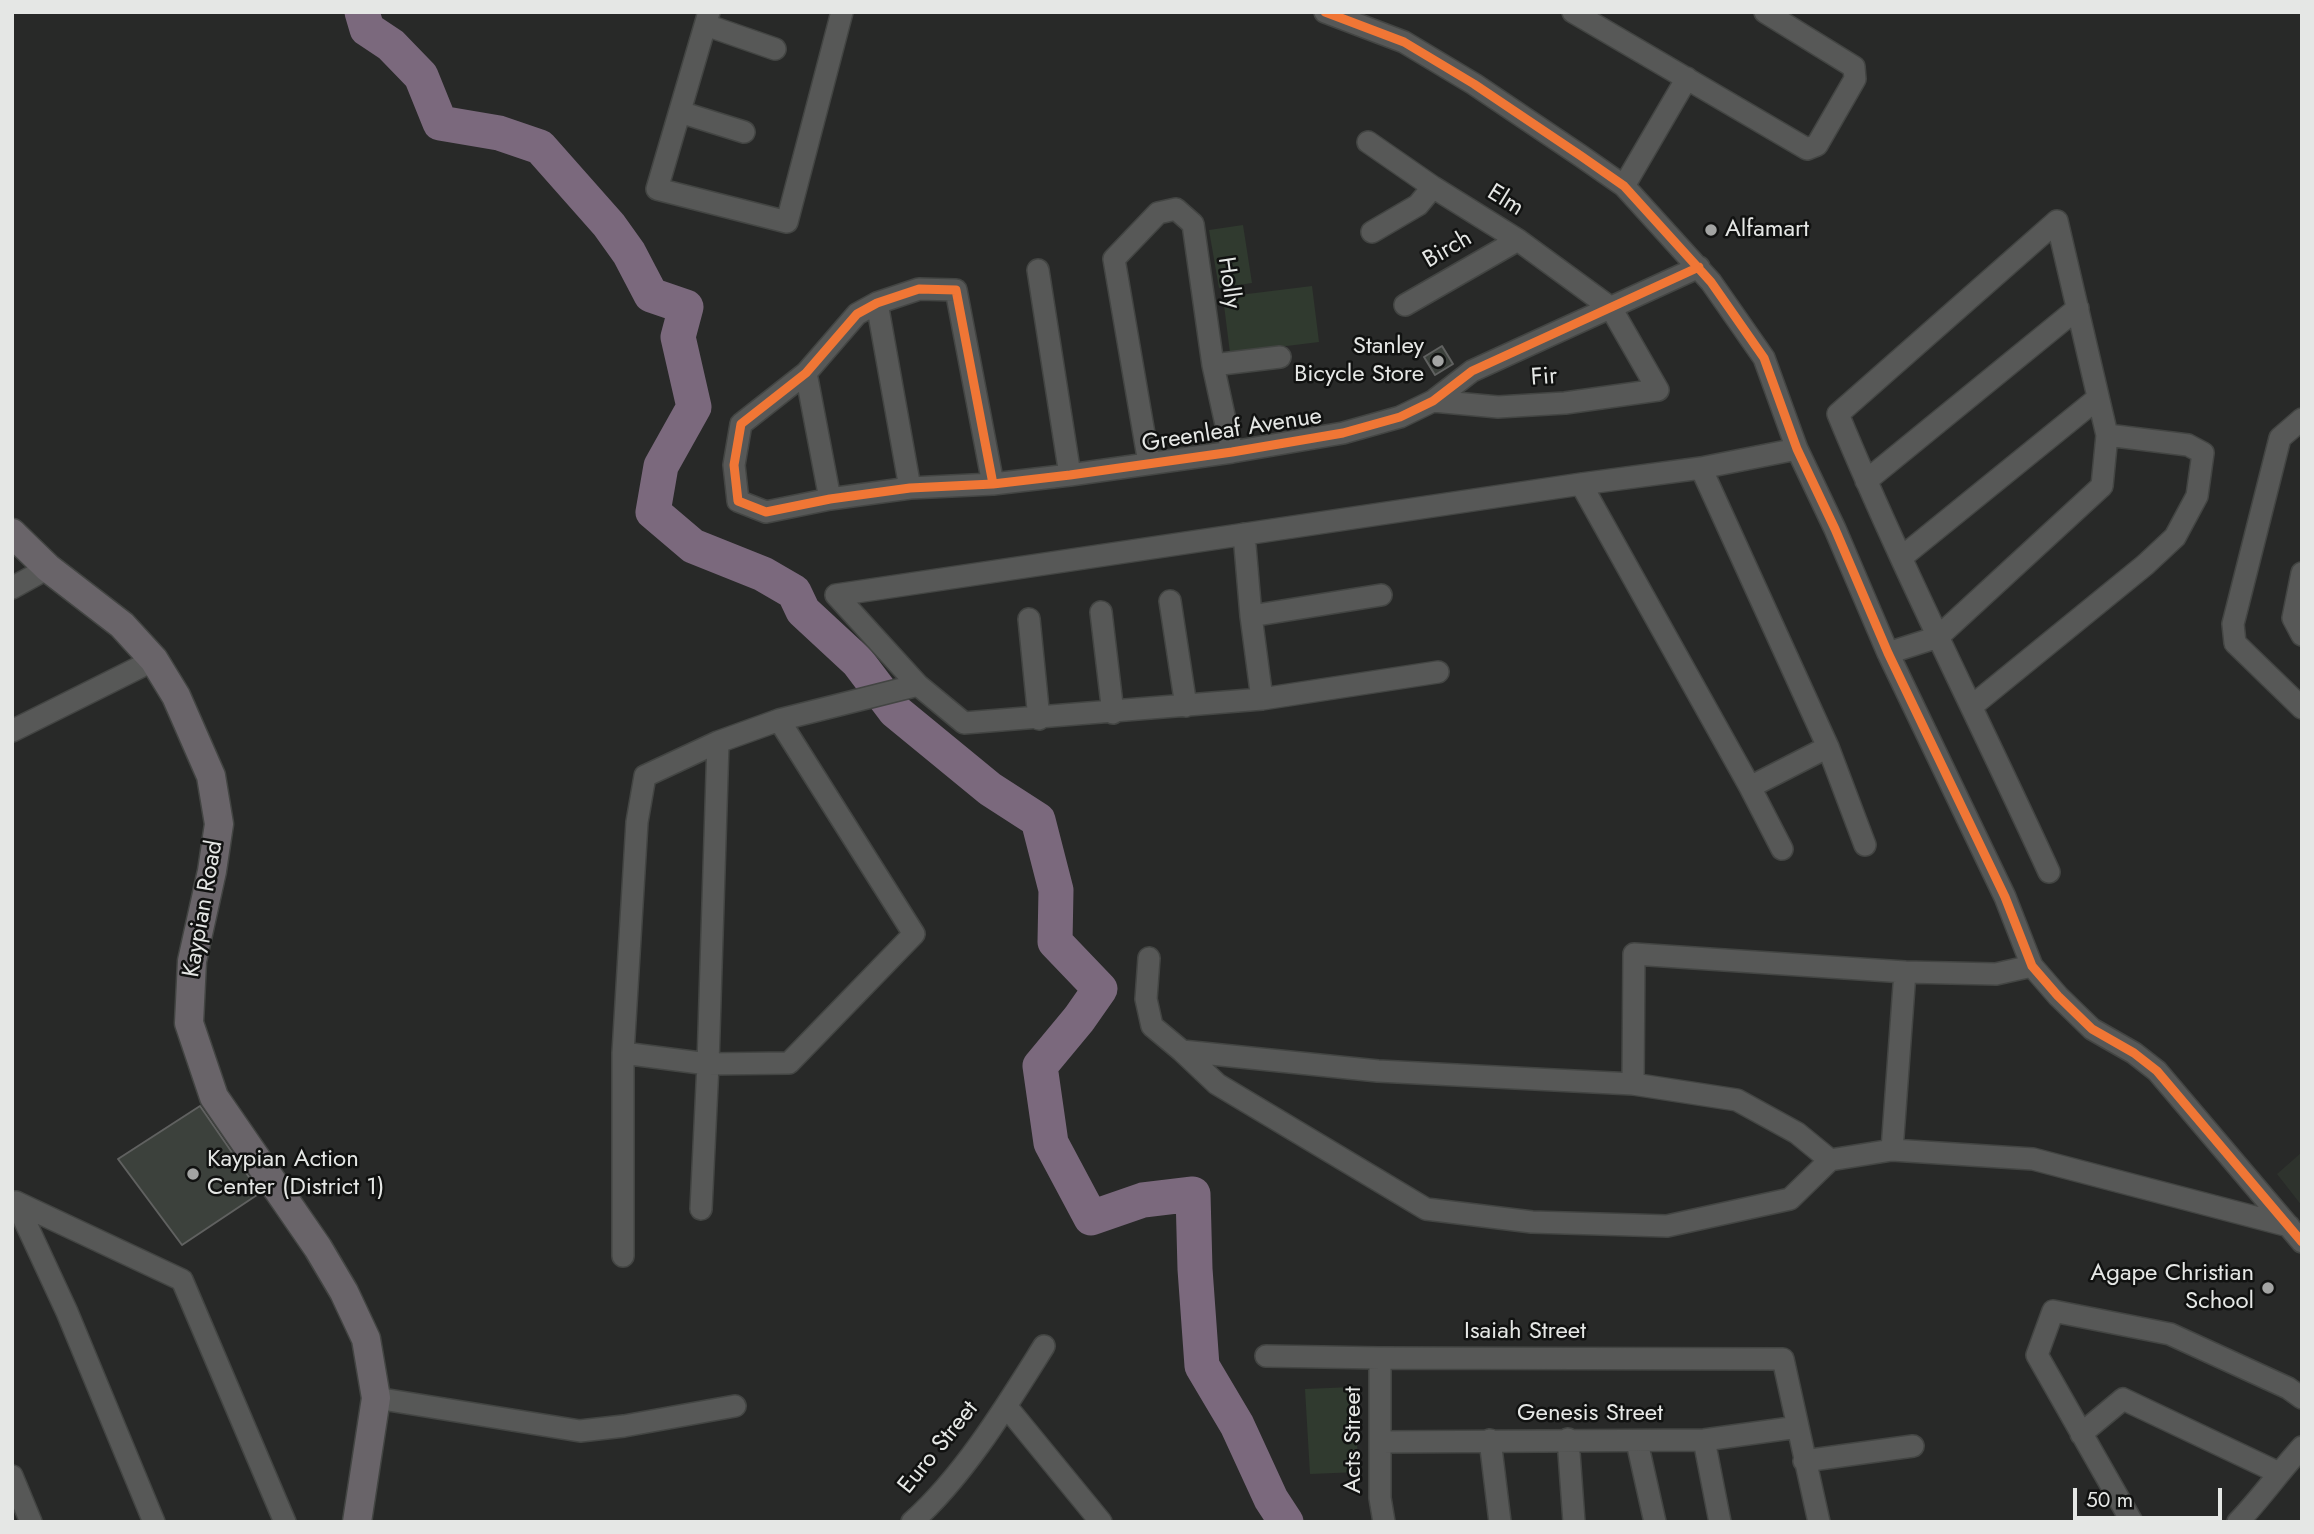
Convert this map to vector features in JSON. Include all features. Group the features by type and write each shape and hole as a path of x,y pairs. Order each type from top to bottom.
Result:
{"main road":[{"name":"Kaypian Road","path":"12,533 48,568 122,625 154,660 176,696 211,776 219,824 212,871 192,961 189,1023 214,1097 318,1248 344,1292 366,1339 376,1398 357,1522"}],"street":[{"path":"775,49 707,19 657,189 787,222 842,12"},
{"path":"1325,12 1371,20 1474,84 1624,186 1699,267 1764,358 1797,449 1835,529 1888,653 2005,897 2032,966 2092,1029 2134,1053 2157,1072 2295,1234"},
{"path":"1573,12 1807,149 1817,145 1855,79 1854,67 1765,12"},
{"path":"1624,186 1686,78"},
{"path":"680,112 744,132"},
{"name":"Elm","path":"1368,142 1433,187 1518,240 1611,308"},
{"path":"1372,232 1418,205 1433,187"},
{"name":"Holly","path":"1149,463 1114,259 1158,213 1176,209 1193,224 1213,365 1233,452"},
{"path":"1888,653 1938,636 2102,486 2107,435 2057,221 1838,414 1866,481 1938,636 1972,706 2049,872"},
{"name":"Birch","path":"1405,306 1518,240"},
{"name":"Greenleaf Avenue","path":"806,373 741,424 734,465 738,500 766,512 830,499 910,488 993,484 1070,475 1343,433 1400,416 1433,401 1472,371 1699,267"},
{"path":"1038,270 1070,475"},
{"path":"830,499 806,373 857,314 877,303 919,289 956,290 993,484"},
{"path":"877,303 910,488"},
{"name":"Fir","path":"1433,401 1498,407 1565,403 1658,390 1611,308"},
{"path":"1866,481 2078,308"},
{"path":"1213,365 1280,356"},
{"path":"1902,557 2098,398"},
{"path":"2302,419 2280,438 2232,624 2235,643 2302,708"},
{"path":"1972,706 2134,574 2175,537 2197,496 2203,453 2188,444 2107,435"},
{"path":"1438,672 1262,699 964,723 911,686 836,596 1701,468 1797,449"},
{"path":"1701,468 1828,747 1865,845"},
{"path":"1581,484 1751,787 1782,849"},
{"path":"1244,534 1262,699"},
{"path":"12,588 48,568"},
{"path":"2302,573 2293,618 2302,635"},
{"path":"1251,616 1381,595"},
{"path":"1170,601 1186,706"},
{"path":"1101,612 1112,713"},
{"path":"1029,618 1039,719"},
{"path":"12,731 154,660"},
{"path":"623,1256 623,1053 638,822 645,776 719,742 779,720 911,686"},
{"path":"623,1053 708,1064 789,1063 914,934 779,720"},
{"path":"701,1209 719,742"},
{"path":"1751,787 1828,747"},
{"path":"1633,1084 1634,954 1905,972 1996,974 2032,966"},
{"path":"1149,958 1146,999 1152,1026 1217,1084 1426,1209 1532,1222 1667,1226 1790,1199 1830,1160 1892,1150 2033,1159 2295,1234"},
{"path":"1892,1150 1905,972"},
{"path":"1182,1051 1378,1071 1633,1084 1737,1100 1797,1133 1830,1160"},
{"path":"14,1203 66,1312 154,1522"},
{"path":"14,1203 182,1280 285,1522"},
{"path":"2133,1522 2037,1355 2053,1311 2170,1334 2288,1388 2302,1398"},
{"name":"Euro Street","path":"912,1522 936,1501 1006,1406 1044,1346"},
{"name":"Isaiah Street","path":"1266,1356 1783,1359 1798,1427"},
{"name":"Acts Street","path":"1380,1358 1380,1498 1384,1522"},
{"path":"376,1398 580,1431 735,1406"},
{"path":"2081,1434 2123,1399 2279,1473"},
{"name":"Euro Street","path":"1006,1406 1101,1522"},
{"path":"1798,1427 1819,1522"},
{"name":"Genesis Street","path":"1380,1442 1704,1440 1798,1427"},
{"path":"1568,1439 1573,1522"},
{"path":"1490,1440 1500,1522"},
{"path":"1704,1440 1720,1522"},
{"path":"1637,1442 1655,1522"},
{"path":"1804,1461 1913,1446"},
{"path":"2238,1522 2302,1447"},
{"path":"12,1476 31,1522"}],"shaded area":[{"path":"2302,1152 2302,1206 2277,1174"}],"green space":[{"path":"1243,225 1252,283 1219,288 1209,230"},
{"path":"1312,286 1319,342 1230,353 1223,297"},
{"path":"1353,1387 1359,1472 1310,1474 1305,1389"}],"building":[{"path":"1442,346 1453,364 1435,375 1424,357"},
{"name":"Kaypian Action Center (District 1)","path":"200,1106 260,1193 182,1245 118,1159"}],"waterway":[{"path":"362,12 367,29 391,45 421,76 440,123 499,133 540,147 609,225 629,253 651,295 686,307 678,337 694,407 661,466 653,512 693,546 763,574 794,592 803,611 858,662 895,711 990,789 1038,820 1056,890 1055,942 1100,989 1040,1066 1051,1143 1091,1218 1143,1200 1193,1194 1202,1366 1237,1425 1271,1499 1286,1522"}],"cycle path":[{"path":"1325,12 1404,42 1474,84 1624,186 1711,282 1764,358 1797,449 1835,529 1888,653 2005,897 2032,966 2092,1029 2134,1053 2157,1071 2302,1242"},
{"path":"993,484 956,290 919,289 877,303 857,314 806,373 741,424 734,465 738,501 766,512 830,499 910,488 993,484 1070,475 1343,433 1400,417 1433,401 1472,371 1699,267"}],"place":[{"name":"Alfamart","path":"1711,230"},
{"name":"Stanley Bicycle Store","path":"1438,361"},
{"name":"Kaypian Action Center (District 1)","path":"193,1174"},
{"name":"Agape Christian School","path":"2268,1288"}]}
